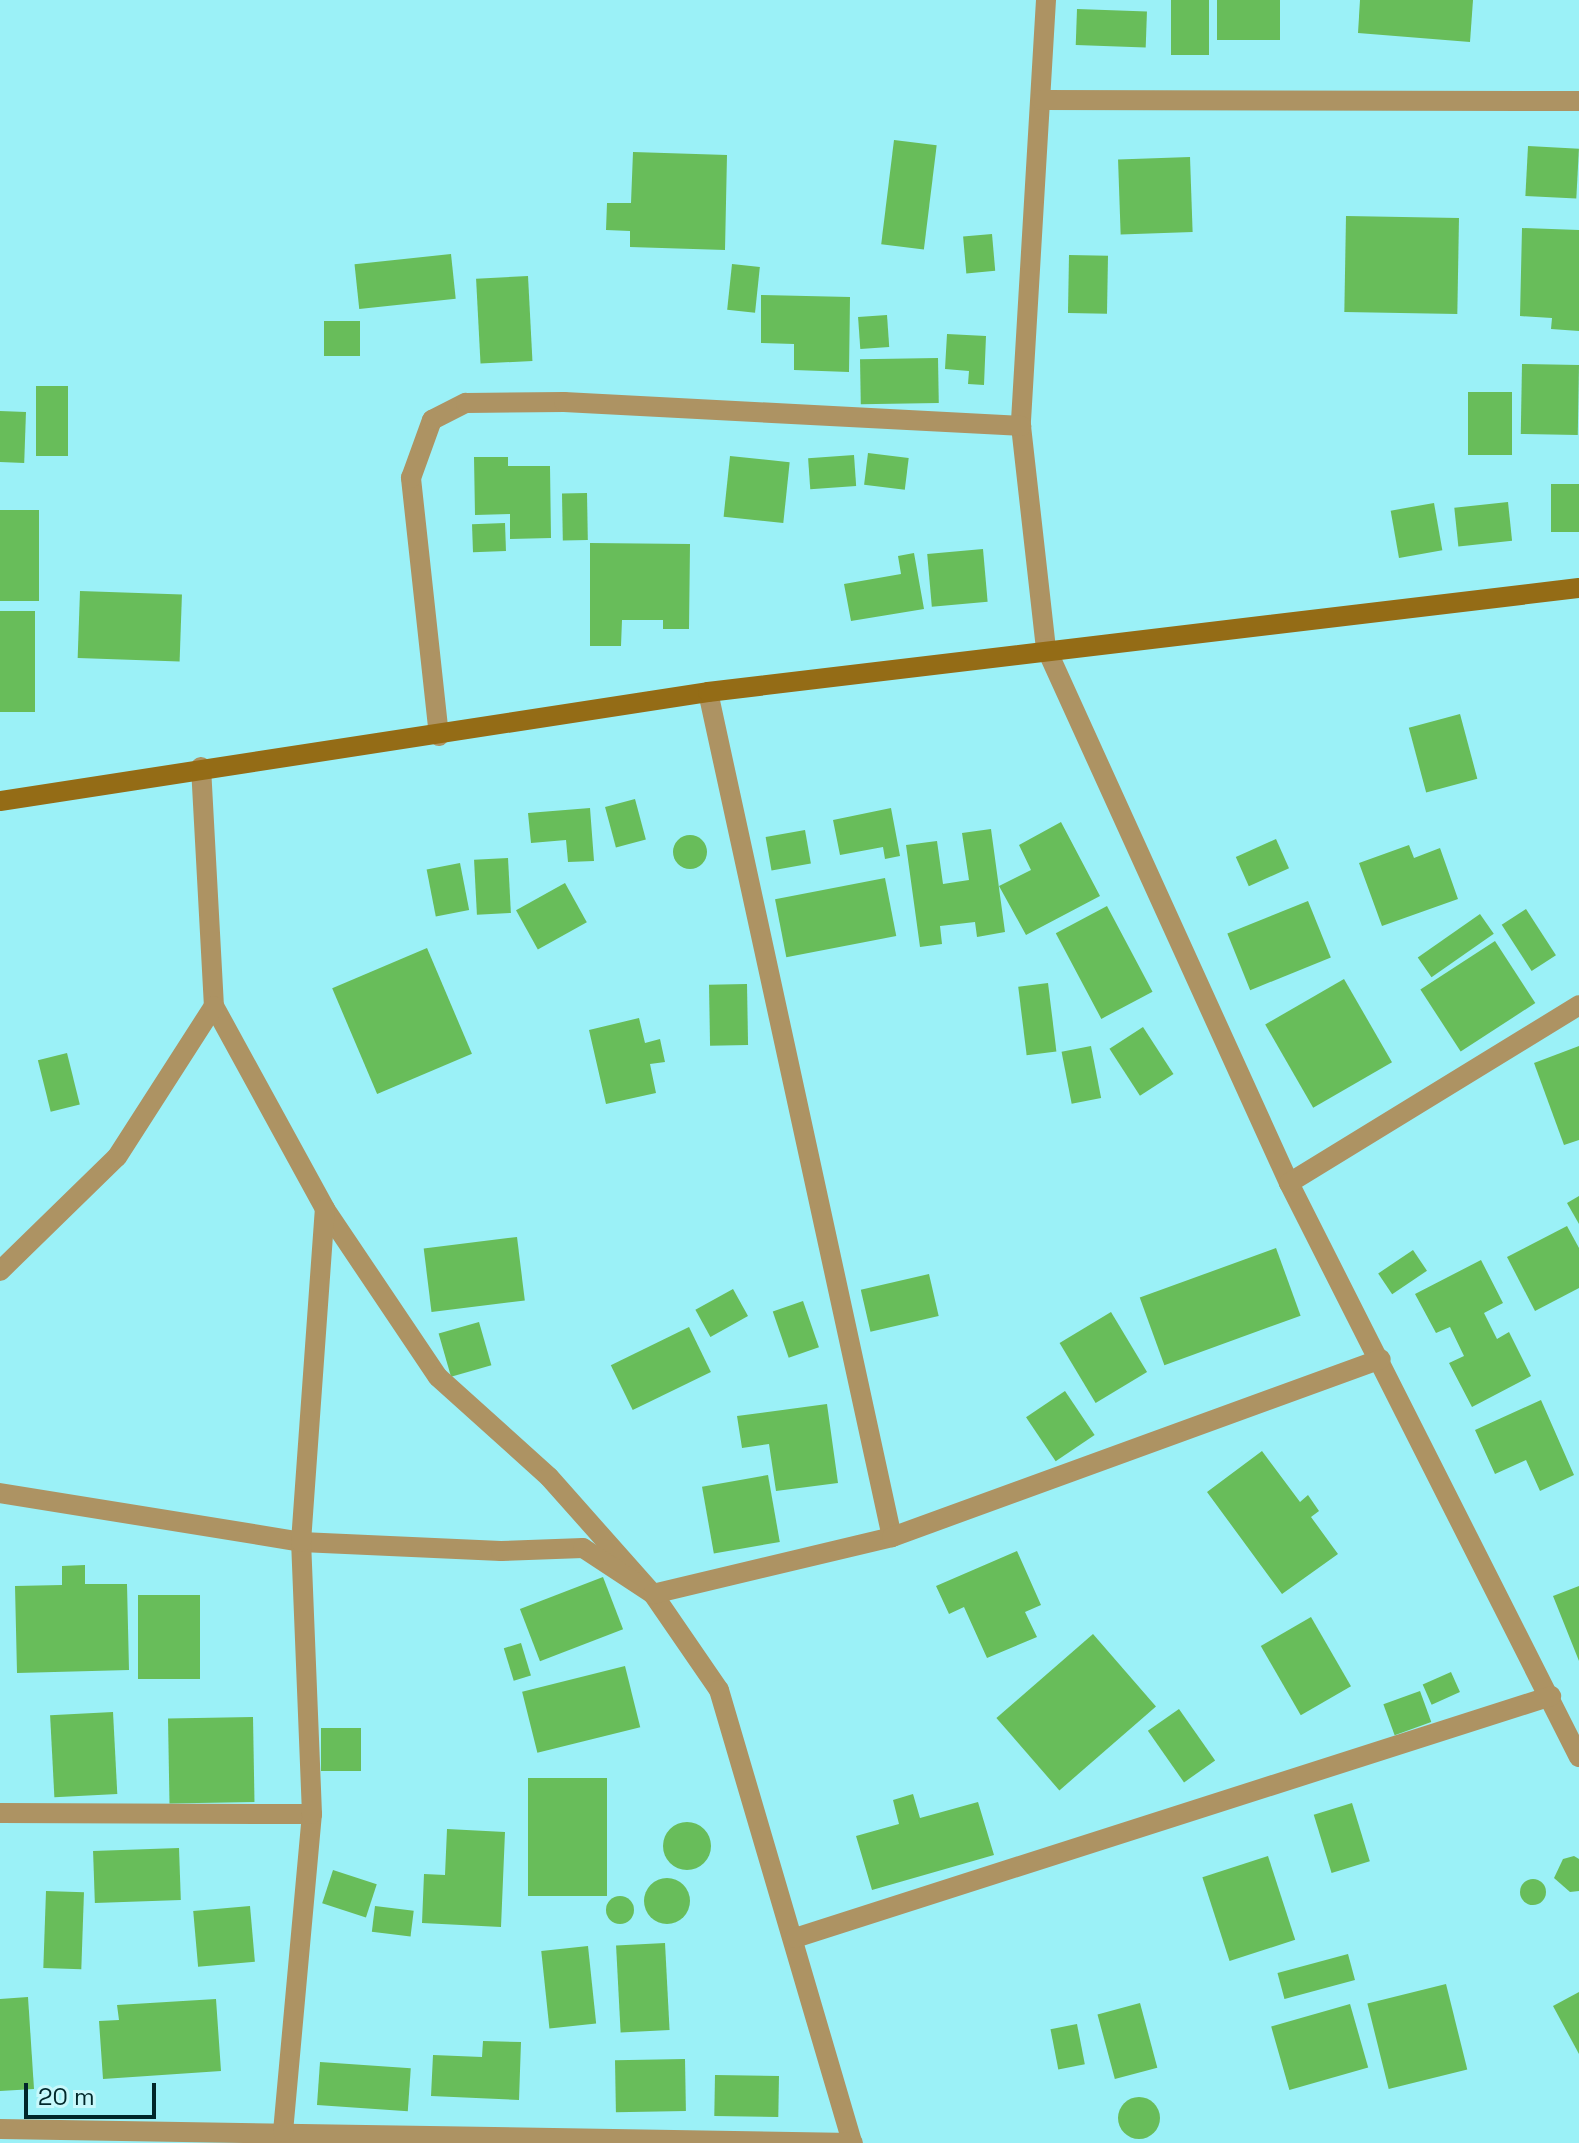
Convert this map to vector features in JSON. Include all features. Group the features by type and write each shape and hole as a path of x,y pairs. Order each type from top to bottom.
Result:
{"main road":[{"path":"0,801 201,767 439,736 708,692 1046,648 1579,588"}],"street":[{"path":"1046,0 1021,426 1046,648 1289,1183 1381,1359 1579,1757"},
{"path":"1041,100 1579,101"},
{"path":"439,736 411,478 432,420 466,403 564,402 1021,426"},
{"path":"708,692 892,1537"},
{"path":"0,2129 853,2143 795,1938 719,1690 653,1594 549,1477 438,1377 325,1209 214,1006 201,767"},
{"path":"1289,1183 1579,1005"},
{"path":"0,1271 117,1157 214,1006"},
{"path":"283,2132 312,1814 301,1542 325,1209"},
{"path":"0,1493 301,1542 501,1551 583,1548 653,1594 892,1537 1381,1359"},
{"path":"795,1938 1551,1696"},
{"path":"0,1813 312,1814"}],"building":[{"path":"1171,0 1209,0 1209,55 1171,55"},
{"path":"1217,0 1280,0 1280,40 1217,40"},
{"path":"1360,0 1473,0 1470,42 1358,33"},
{"path":"1077,9 1147,11 1146,47 1076,45"},
{"path":"894,140 937,145 924,249 881,244"},
{"path":"1528,146 1579,149 1576,199 1525,196"},
{"path":"633,152 727,155 725,250 630,247 630,231 606,230 607,203 631,203"},
{"path":"1190,157 1193,232 1121,234 1118,160"},
{"path":"1346,216 1459,218 1457,314 1344,312"},
{"path":"1522,228 1579,230 1579,331 1551,329 1552,318 1520,316"},
{"path":"992,234 995,271 966,273 963,237"},
{"path":"451,254 456,299 359,309 355,264"},
{"path":"1069,255 1108,256 1107,314 1068,313"},
{"path":"732,264 760,267 755,313 727,310"},
{"path":"528,276 532,361 481,364 476,279"},
{"path":"761,295 850,297 849,372 794,370 794,344 761,343"},
{"path":"887,315 889,347 860,349 858,317"},
{"path":"324,321 360,321 360,356 324,356"},
{"path":"947,334 986,336 984,385 968,384 969,371 945,369"},
{"path":"938,358 939,403 861,404 860,359"},
{"path":"1522,364 1579,365 1578,435 1521,434"},
{"path":"36,386 68,386 68,456 36,456"},
{"path":"1468,392 1512,392 1512,455 1468,455"},
{"path":"0,411 26,412 24,463 0,462"},
{"path":"868,453 909,458 905,490 864,485"},
{"path":"854,455 856,486 810,489 808,458"},
{"path":"730,456 790,462 783,523 724,517"},
{"path":"474,457 508,457 508,466 550,466 551,538 510,539 510,514 475,515"},
{"path":"1551,484 1579,484 1579,532 1551,532"},
{"path":"562,493 587,493 588,540 563,540"},
{"path":"1508,502 1512,541 1458,546 1454,508"},
{"path":"1434,503 1442,550 1399,558 1391,511"},
{"path":"0,510 39,510 39,601 0,601"},
{"path":"505,523 506,551 473,552 472,524"},
{"path":"590,543 690,544 689,629 663,629 663,620 622,620 621,646 590,646"},
{"path":"983,549 988,602 932,607 927,554"},
{"path":"914,553 924,609 851,621 844,584 901,574 898,556"},
{"path":"80,591 182,595 180,662 78,658"},
{"path":"0,611 35,611 35,712 0,712"},
{"path":"1460,714 1477,779 1426,792 1409,728"},
{"path":"635,799 646,840 616,848 605,807"},
{"path":"590,808 594,861 568,862 566,840 531,843 528,813"},
{"path":"891,808 900,856 885,859 883,847 840,855 833,820"},
{"path":"1061,822 1100,896 1026,935 999,886 1031,870 1019,845"},
{"path":"991,829 1005,932 977,937 975,922 940,926 942,944 920,947 906,845 937,841 943,884 969,880 962,833"},
{"path":"805,830 811,863 772,870 766,837"},
{"path":"690,835 702,840 707,852 702,864 690,869 678,864 673,852 678,840"},
{"path":"1276,839 1289,868 1249,886 1236,857"},
{"path":"1409,845 1414,858 1440,848 1458,899 1382,926 1359,863"},
{"path":"508,858 511,913 477,915 474,860"},
{"path":"460,863 469,910 436,917 427,869"},
{"path":"885,878 896,936 786,957 775,899"},
{"path":"565,883 587,922 538,950 516,910"},
{"path":"1308,901 1331,958 1250,990 1227,934"},
{"path":"1107,906 1153,992 1101,1019 1056,933"},
{"path":"1526,909 1556,955 1532,971 1502,925"},
{"path":"1480,914 1494,934 1432,977 1418,958"},
{"path":"1495,941 1535,1003 1461,1052 1420,989"},
{"path":"427,948 472,1054 377,1094 332,988"},
{"path":"1344,979 1392,1062 1313,1108 1265,1024"},
{"path":"1048,983 1056,1051 1027,1055 1018,987"},
{"path":"747,984 748,1045 710,1046 709,985"},
{"path":"639,1018 645,1043 660,1039 665,1062 650,1064 656,1093 606,1104 589,1030"},
{"path":"1143,1027 1173,1074 1140,1096 1109,1049"},
{"path":"1091,1046 1101,1098 1072,1104 1062,1052"},
{"path":"1579,1046 1579,1140 1564,1145 1534,1063"},
{"path":"67,1053 80,1104 51,1112 38,1060"},
{"path":"1579,1196 1579,1224 1567,1203"},
{"path":"1567,1226 1579,1248 1579,1288 1535,1311 1507,1257"},
{"path":"517,1237 525,1301 432,1312 424,1248"},
{"path":"1276,1248 1301,1316 1164,1365 1140,1298"},
{"path":"1413,1250 1427,1271 1392,1294 1378,1273"},
{"path":"1481,1260 1503,1303 1484,1313 1497,1339 1509,1332 1531,1376 1472,1407 1449,1363 1464,1356 1450,1327 1436,1333 1415,1294"},
{"path":"929,1274 939,1316 870,1332 861,1290"},
{"path":"733,1289 748,1316 710,1337 695,1310"},
{"path":"803,1301 819,1347 789,1358 773,1311"},
{"path":"1111,1312 1147,1372 1096,1403 1060,1343"},
{"path":"479,1322 491,1365 451,1377 439,1334"},
{"path":"689,1327 711,1372 633,1410 611,1365"},
{"path":"1065,1391 1095,1435 1056,1461 1026,1417"},
{"path":"1541,1400 1574,1475 1540,1491 1526,1460 1495,1474 1475,1430"},
{"path":"827,1404 838,1483 776,1491 769,1444 742,1448 737,1416"},
{"path":"1262,1451 1300,1502 1308,1495 1319,1511 1311,1517 1338,1554 1282,1594 1207,1492"},
{"path":"768,1475 780,1542 714,1554 702,1487"},
{"path":"1017,1551 1041,1605 1025,1612 1037,1637 987,1658 964,1607 949,1614 936,1586"},
{"path":"85,1565 85,1584 127,1584 129,1670 17,1673 15,1586 62,1585 62,1566"},
{"path":"603,1577 623,1629 540,1661 520,1609"},
{"path":"1579,1586 1579,1661 1553,1596"},
{"path":"138,1595 200,1595 200,1679 138,1679"},
{"path":"1311,1617 1351,1686 1301,1715 1261,1646"},
{"path":"1093,1634 1156,1706 1059,1790 996,1718"},
{"path":"521,1643 531,1676 514,1681 504,1648"},
{"path":"625,1666 640,1727 537,1753 522,1692"},
{"path":"1451,1672 1460,1692 1432,1705 1423,1685"},
{"path":"1420,1691 1431,1722 1395,1735 1383,1704"},
{"path":"1179,1709 1215,1761 1184,1782 1148,1731"},
{"path":"113,1712 117,1794 54,1797 50,1715"},
{"path":"253,1717 254,1802 169,1803 168,1718"},
{"path":"321,1728 361,1728 361,1771 321,1771"},
{"path":"528,1778 607,1778 607,1896 528,1896"},
{"path":"913,1794 920,1818 978,1802 994,1855 872,1890 856,1836 899,1824 893,1800"},
{"path":"1352,1803 1370,1861 1332,1873 1314,1815"},
{"path":"687,1822 704,1829 711,1846 704,1863 687,1870 670,1863 663,1846 670,1829"},
{"path":"447,1829 505,1832 501,1927 422,1923 424,1874 445,1875"},
{"path":"179,1848 181,1900 95,1903 93,1851"},
{"path":"1268,1856 1295,1940 1230,1961 1202,1877"},
{"path":"1574,1856 1579,1859 1579,1891 1570,1892 1554,1878 1563,1859"},
{"path":"333,1870 377,1884 366,1918 322,1903"},
{"path":"667,1878 683,1885 690,1901 683,1917 667,1924 651,1917 644,1901 651,1885"},
{"path":"1533,1879 1542,1883 1546,1892 1542,1901 1533,1905 1524,1901 1520,1892 1524,1883"},
{"path":"46,1891 84,1892 81,1969 43,1968"},
{"path":"620,1896 630,1900 634,1910 630,1920 620,1924 610,1920 606,1910 610,1900"},
{"path":"250,1906 255,1962 198,1967 193,1911"},
{"path":"375,1906 414,1911 411,1937 372,1932"},
{"path":"665,1943 670,2030 621,2032 616,1946"},
{"path":"588,1946 596,2024 549,2028 541,1951"},
{"path":"1348,1954 1355,1980 1284,1999 1277,1973"},
{"path":"1446,1984 1467,2069 1389,2089 1367,2004"},
{"path":"1579,1992 1579,2054 1553,2006"},
{"path":"28,1997 34,2089 0,2091 0,1999"},
{"path":"216,1999 221,2071 103,2079 99,2021 119,2020 117,2005"},
{"path":"1140,2003 1157,2068 1115,2079 1097,2014"},
{"path":"1350,2004 1368,2067 1289,2090 1271,2027"},
{"path":"1077,2024 1085,2064 1058,2069 1050,2029"},
{"path":"483,2041 521,2042 519,2100 431,2096 433,2055 482,2057"},
{"path":"685,2059 686,2111 616,2112 615,2060"},
{"path":"320,2062 411,2068 408,2111 317,2105"},
{"path":"715,2075 779,2076 778,2117 714,2116"},
{"path":"1139,2097 1154,2103 1160,2118 1154,2133 1139,2139 1124,2133 1118,2118 1124,2103"}]}
